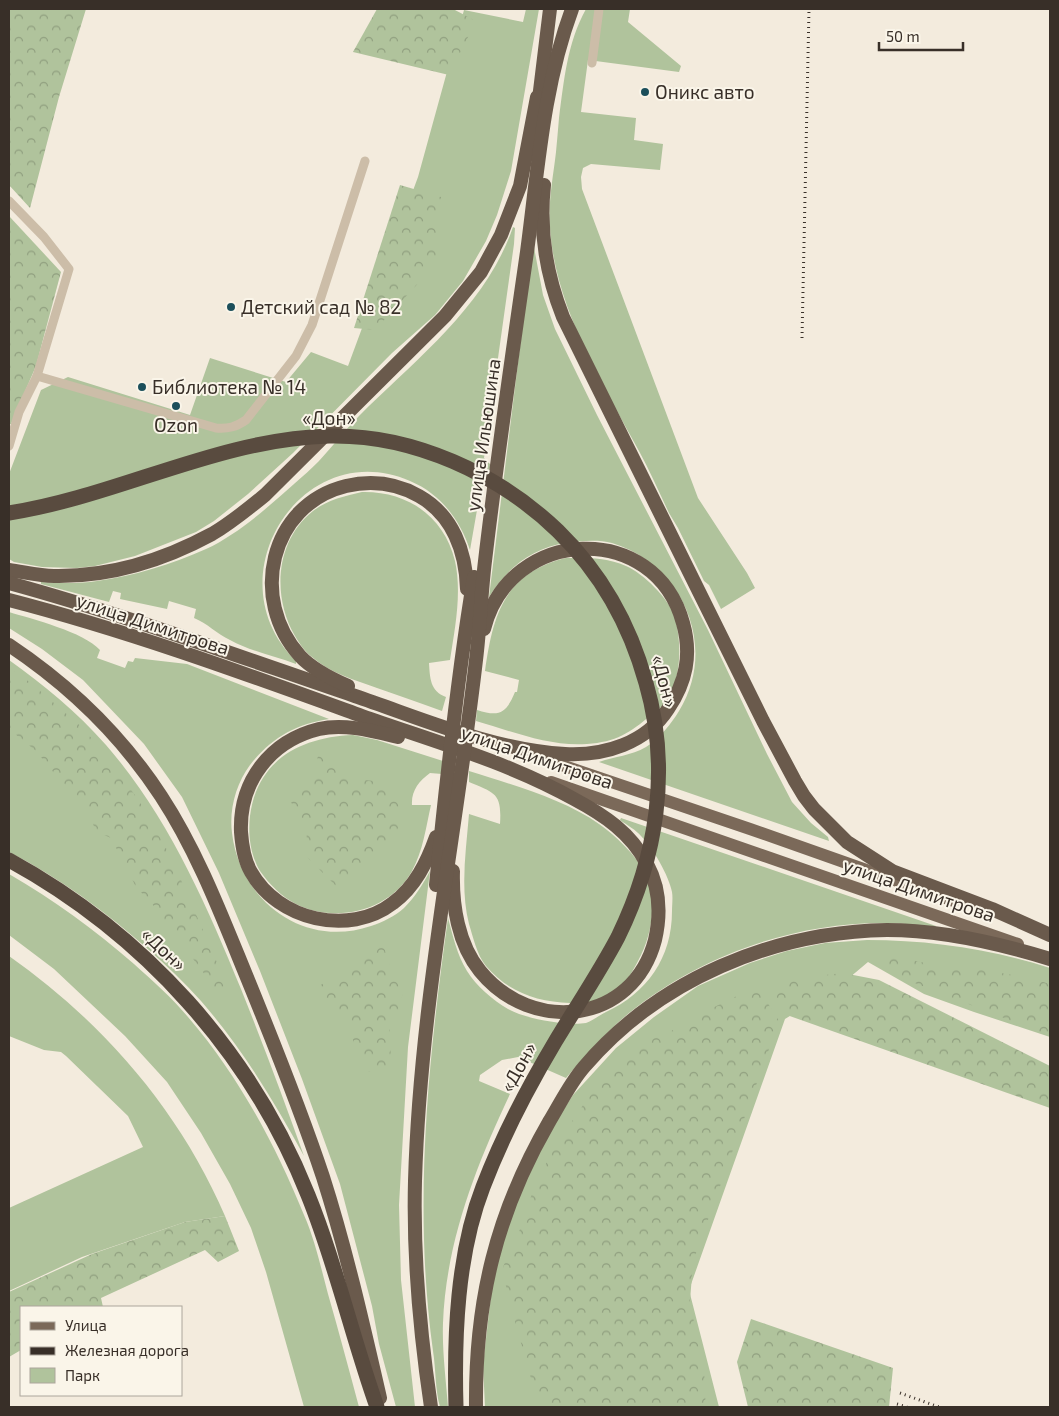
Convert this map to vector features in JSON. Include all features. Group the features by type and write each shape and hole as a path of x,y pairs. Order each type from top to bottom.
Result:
{"highway":[{"path":"550,9 551,51"},
{"path":"551,51 572,9"},
{"name":"улица Ильюшина","path":"449,814 467,675 467,619 530,178 551,51"},
{"path":"9,570 73,576 111,571 148,561 188,546 213,533 265,495 445,316 481,272 501,235 520,186 547,73"},
{"path":"547,73 550,136 542,201 542,219 547,267 557,302 596,386 795,781 814,809 847,842 892,871 992,909 1050,936"},
{"name":"улица Ильюшина","path":"467,675 476,659 488,529 543,120 547,73"},
{"name":"«Дон»","path":"9,513 68,501 194,460 250,445 291,438 335,436 384,439 443,458 478,474 527,505 568,541 602,584 619,611 640,663 654,716 658,752 658,811 643,872 617,937 586,994 525,1094 484,1183 467,1246 458,1304 456,1407"},
{"path":"455,730 338,681 312,667 301,657 282,629 273,603 271,576 280,541 298,514 316,498 327,492 362,483 390,484 402,488 425,499 436,508 455,534 461,547 465,566 467,619"},
{"path":"476,659 485,622 493,605 509,581 530,563 561,550 590,548 603,550 636,561 660,581 671,594 681,613 688,645 684,679 678,694 665,714 648,732 626,744 597,752 578,754 551,753 510,747"},
{"name":"улица Димитрова","path":"9,583 94,607 510,747"},
{"name":"улица Димитрова","path":"9,600 186,653 501,764"},
{"path":"9,645 52,675 71,691 132,755 162,796 213,894 265,1022 322,1175 364,1326 382,1407"},
{"path":"449,814 423,867 407,890 384,910 363,918 351,920 331,921 307,916 278,902 252,873 242,843 242,805 252,779 273,752 296,738 321,728 342,728 374,731 452,748"},
{"path":"449,814 453,881 460,931 471,957 493,984 508,996 537,1008 567,1012 593,1009 624,992 646,964 653,948 658,922 659,903 652,872 636,845 625,833 599,814 574,798 501,764"},
{"path":"424,1407 409,1282 408,1181 416,1045 449,814"},
{"path":"431,1407 424,1355 419,1293 415,1227 416,1172 419,1104 442,903 449,814"},
{"name":"«Дон»","path":"9,860 80,904 152,963 206,1021 247,1076 275,1122 308,1194 377,1407"},
{"path":"476,1407 476,1367 487,1281 494,1250 509,1204 538,1142 582,1068 612,1037 642,1012 679,988 729,962 788,942 833,934 889,930 943,934 994,943 1050,959"}],"main road":[{"name":"улица Димитрова","path":"510,747 750,828 1050,936"},
{"name":"улица Димитрова","path":"501,764 1050,955"}],"street":[{"path":"592,63 599,9"},
{"path":"37,376 216,428 226,429 237,426 246,420 296,356 312,325 365,161"},
{"path":"9,200 44,237 69,269 37,376 20,412 9,446"},
{"path":"9,565 36,574"}],"green space":[{"path":"9,9 86,9 59,97 30,208 9,185"},
{"path":"377,9 453,9 476,21 449,75 353,52"},
{"path":"526,9 539,9 511,171 497,215 486,241 463,281 435,315 392,353 293,453 248,494 214,521 196,532 135,556 95,566 77,568 42,567 14,562 9,559 9,474 41,390 68,377 190,415 210,358 286,382 311,352 348,366 418,177 464,10 523,22"},
{"path":"586,9 630,9 628,22 681,66 679,72 588,60 581,112 636,118 634,140 663,144 660,170 591,164 583,168 581,177 582,189 698,498 755,588 721,609 709,585 704,581 643,459 582,344 561,287 554,257 550,228 550,209 559,118 570,49"},
{"path":"400,185 441,197 435,265 375,330 354,328"},
{"path":"9,216 61,272 36,366 11,424 9,424"},
{"path":"513,227 515,228 514,244 484,458 491,465 480,493 470,550 461,528 448,509 431,493 410,481 371,472 335,478 304,495 281,522 266,555 263,591 272,628 296,661 296,664 225,638 194,618 196,609 169,601 167,609 120,599 121,593 113,591 109,602 41,584 41,582 90,582 153,569 206,549 252,520 316,464 359,416 447,330 486,282 501,255"},
{"path":"533,242 543,295 555,329 597,415 708,630 792,802 811,823 828,837 829,841 599,762 640,750 651,743 669,726 679,711 690,686 695,660 694,635 687,610 675,588 658,569 637,554 612,543 589,541 566,543 542,549 512,568 489,597"},
{"path":"362,492 394,496 421,509 433,519 450,545 455,561 458,585 457,610 450,660 429,663 434,688 446,697 442,711 352,679 319,663 304,650 288,621 283,604 281,570 291,538 300,523 318,507 336,499"},
{"path":"566,558 589,558 619,563 640,574 655,587 672,610 679,639 677,674 674,685 663,705 629,732 614,739 597,743 573,744 545,741 476,721 477,710 491,713 501,712 508,705 515,692 517,692 519,680 485,671 492,632 505,599 528,574 545,565"},
{"path":"9,612 82,637 100,650 97,658 125,668 128,661 133,662 135,658 187,664 329,719 306,724 276,740 258,755 250,765 237,789 231,824 238,857 248,879 262,898 279,914 300,925 322,931 346,931 371,926 397,914 404,908 430,871 408,1047 399,1205 401,1280 415,1407 396,1407 340,1184 260,971 219,873 182,797 144,744 83,680 42,649 9,628"},
{"path":"9,660 35,679 84,721 128,772 166,830 199,892 228,957 304,1156 244,1056 189,988 149,950 99,909 64,884 9,852"},
{"path":"9,668 31,683 85,730 138,799 171,857 229,990 217,991 153,905 136,887 111,838 97,832 79,797 59,779 36,751 9,729 9,718 23,706 9,694"},
{"path":"353,735 377,740 443,761 442,774 430,773 422,779 414,791 412,805 431,805 419,855 412,871 402,885 390,896 361,910 328,913 296,904 267,881 260,871 250,844 250,816 254,797 262,780 272,766 285,755 299,747 316,741"},
{"path":"321,747 348,779 380,782 397,794 403,802 396,837 337,887 306,856 307,825 290,801 311,778"},
{"path":"469,771 536,793 585,815 618,840 631,852 641,866 649,884 651,895 652,918 650,929 636,965 626,981 616,991 599,1001 589,1004 535,998 504,983 483,962 476,946 466,910 464,869 469,814 500,824 500,806 498,800 491,792 469,782"},
{"path":"621,818 936,926 935,928 896,923 855,924 820,928 752,945 687,974 657,992 612,1028 566,1078 518,1057 502,1060 480,1075 479,1081 510,1094 486,1149 465,1205 450,1263 443,1323 448,1407 440,1407 436,1386 427,1297 424,1243 424,1188 429,1080 448,918 458,952 467,971 485,992 516,1013 557,1023 578,1024 586,1023 621,1004 645,984 662,959 671,928 672,892 664,870 646,841 620,820"},
{"path":"9,874 42,894 89,927 155,983 182,1010 206,1039 239,1086 281,1162 308,1225 318,1254 359,1407 304,1407 266,1272 251,1228 230,1184 201,1133 167,1082 125,1036 54,969 9,935"},
{"path":"890,940 960,947 1027,961 1050,968 1050,1037 924,994 868,962 843,983 785,1019 689,1290 719,1407 485,1407 483,1365 493,1278 513,1207 552,1127 573,1095 616,1048 654,1017 698,986 750,963 787,951 825,943"},
{"path":"371,946 384,947 391,970 405,978 399,1014 389,1012 391,1063 381,1071 369,1072 358,1059 347,1017 322,1001 320,985 349,972"},
{"path":"877,954 885,954 934,965 957,966 1026,977 1050,984 1050,1036 907,980 878,966 875,960"},
{"path":"9,956 76,1010 135,1071 162,1105 185,1140 207,1177 225,1216 185,1222 82,1257 9,1291 9,1208 143,1147 128,1116 66,1056 61,1052 44,1050 9,1036"},
{"path":"843,973 879,980 1050,1066 1050,1108 784,1014 773,990 780,980"},
{"path":"757,986 779,1021 693,1262 690,1301 706,1385 705,1407 539,1407 507,1293 503,1267 521,1227 534,1187 553,1150 585,1102 629,1049 678,1028 688,1020"},
{"path":"225,1216 239,1251 218,1262 205,1250 101,1298 103,1306 20,1306 20,1351 9,1357 9,1292 92,1254 185,1222"},
{"path":"751,1319 893,1368 889,1407 748,1407 737,1362"}],"railway":[{"path":"802,338 809,9"},
{"path":"900,1393 939,1407"},
{"path":"897,1404 907,1407"}],"place":[{"name":"Оникс авто","path":"645,92"},
{"name":"Детский сад № 82","path":"231,307"},
{"name":"Библиотека № 14","path":"142,387"},
{"name":"Ozon","path":"176,406"}]}
